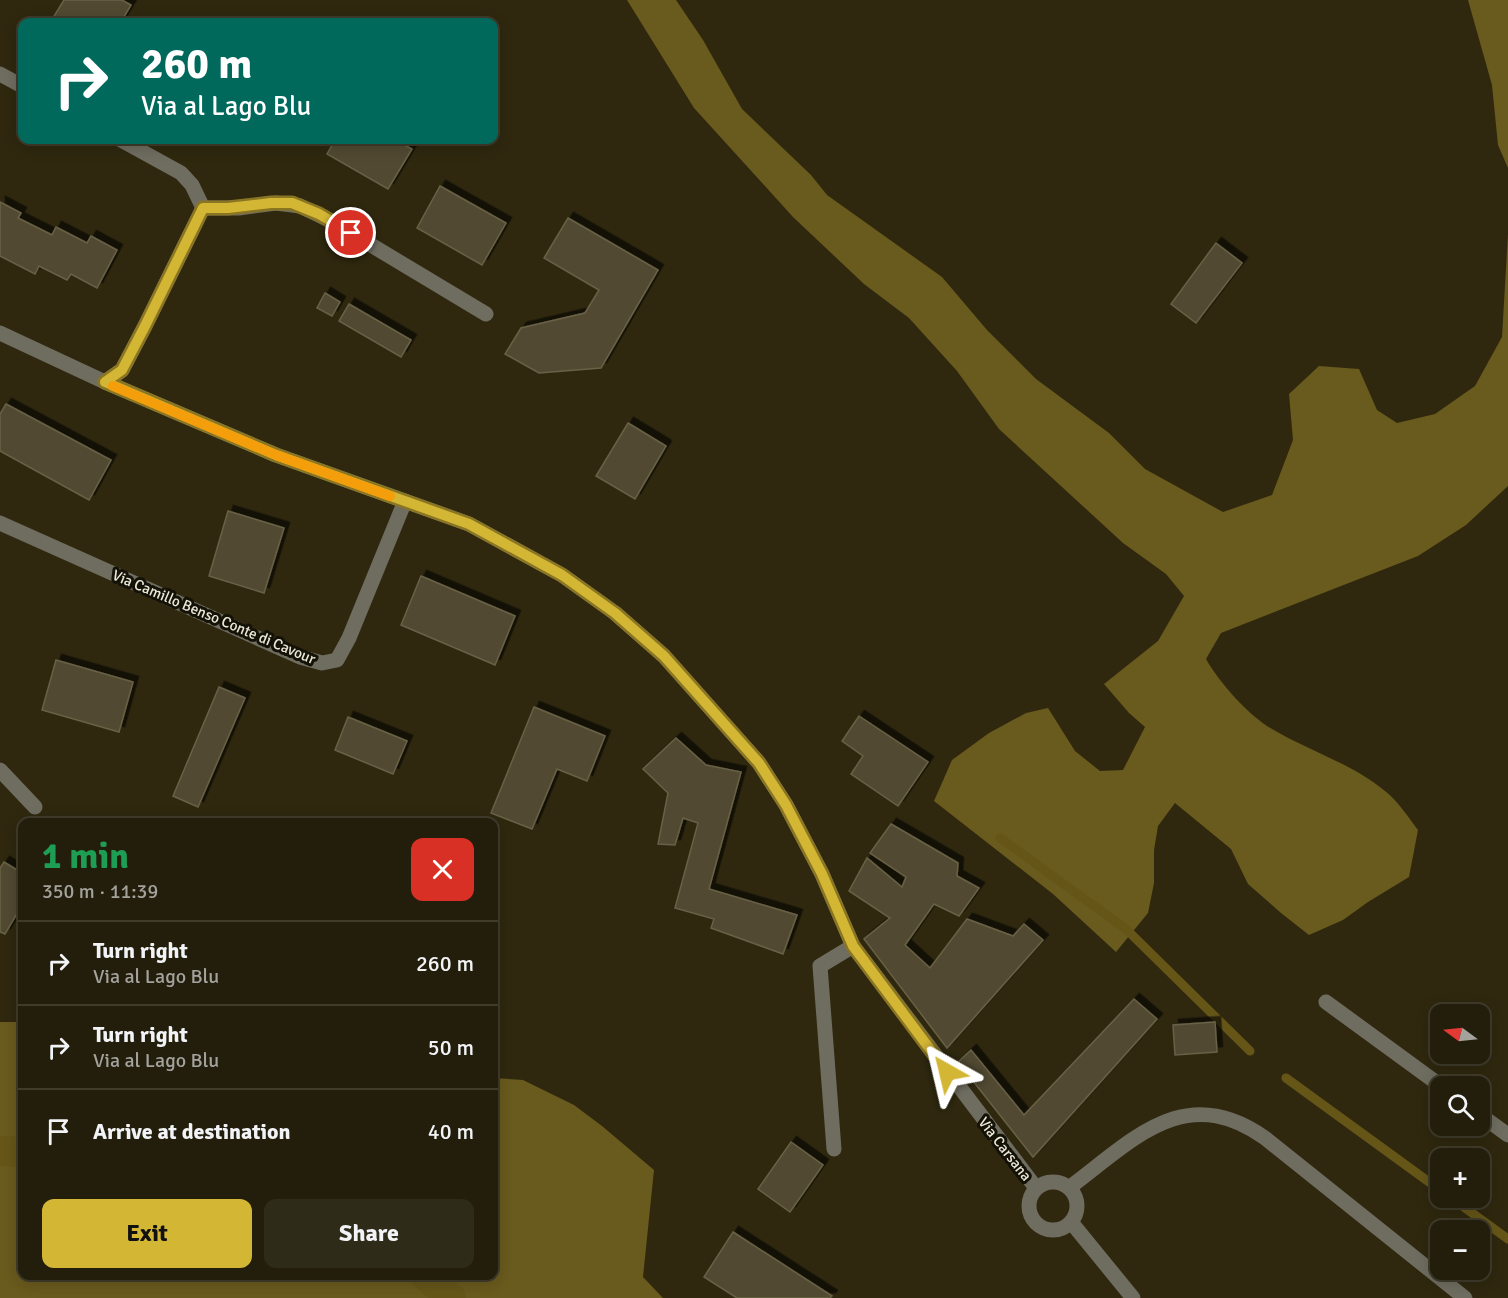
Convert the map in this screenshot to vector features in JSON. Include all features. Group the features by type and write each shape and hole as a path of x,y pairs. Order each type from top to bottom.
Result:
{"street":[{"path":"0,74 18,84"},
{"path":"128,144 181,173 192,185 203,208"},
{"path":"203,208 239,208 276,203 300,206 332,221 486,314"},
{"path":"105,382 122,370 203,208"},
{"name":"Via Carsana","path":"0,333 105,382 276,455 469,524 562,575 615,613 664,656 759,763 786,805 822,874 853,946 1036,1188"},
{"name":"Via Camillo Benso Conte di Cavour","path":"0,522 300,657 322,663 337,660 349,638 405,501"},
{"path":"0,770 35,807"},
{"path":"834,1149 820,966 853,946"},
{"path":"1326,1002 1430,1078"},
{"path":"1133,1298 1071,1222 1075,1216 1077,1201 1070,1188 1134,1139 1160,1123 1195,1114 1221,1116 1250,1128 1265,1138 1465,1298"},
{"path":"1490,1122 1508,1135"},
{"name":"Via Carsana","path":"1070,1188 1057,1181 1042,1183 1036,1188 1029,1202 1031,1217 1036,1223 1050,1230 1065,1227 1071,1222"}],"shaded area":[{"path":"627,0 676,0 703,40 742,109 811,175 827,195 942,277 987,330 1036,379 1109,433 1145,469 1223,512 1272,495 1293,440 1289,394 1319,366 1359,369 1377,410 1397,423 1435,414 1475,386 1502,337 1508,234 1508,486 1466,525 1418,556 1221,633 1206,659 1218,678 1263,723 1372,781 1394,799 1418,830 1409,877 1343,920 1309,935 1248,884 1231,849 1175,803 1158,826 1154,850 1154,883 1148,913 1116,952 1053,894 934,801 952,760 989,733 1026,713 1048,708 1075,751 1100,771 1123,770 1145,727 1129,713 1104,684 1158,641 1184,596 1166,574 1123,543 999,429 957,371 909,318 864,284 793,217 694,108"},
{"path":"1468,0 1508,0 1508,168 1498,145 1492,85"},
{"path":"0,1022 18,1022 18,1280 498,1280 498,1078 523,1080 574,1105 654,1170 643,1277 663,1298 0,1298"}],"building":[{"path":"64,0 122,0 131,5 123,18 53,18"},
{"path":"333,144 403,144 412,149 388,189 327,154"},
{"path":"440,186 506,223 482,265 417,228"},
{"path":"0,202 21,213 18,218 52,235 56,227 87,243 91,236 117,250 97,288 71,274 67,280 39,266 35,274 0,256"},
{"path":"568,218 658,270 601,368 539,373 505,354 521,328 585,313 599,290 544,258"},
{"path":"1216,243 1242,263 1196,323 1171,304"},
{"path":"325,293 340,302 332,316 317,308"},
{"path":"349,304 411,340 401,357 339,321"},
{"path":"6,404 111,460 89,500 0,451 0,414"},
{"path":"628,423 666,446 635,499 596,476"},
{"path":"228,511 284,528 264,593 209,576"},
{"path":"421,576 515,616 495,665 401,625"},
{"path":"56,660 133,682 119,732 42,710"},
{"path":"219,687 245,698 198,807 173,796"},
{"path":"534,707 605,736 587,781 557,769 532,829 491,813"},
{"path":"859,716 928,762 898,806 851,774 863,756 842,741"},
{"path":"348,717 407,741 393,774 335,750"},
{"path":"676,738 706,765 741,772 709,889 797,915 783,954 711,928 714,919 675,908 698,823 683,818 675,845 658,844 668,793 643,769"},
{"path":"891,824 958,863 957,876 979,888 959,916 934,904 905,945 930,968 967,919 1013,936 1024,924 1043,940 947,1048 864,939 890,918 849,891 867,858 902,887 906,877 870,853"},
{"path":"4,862 18,871 18,912 5,934 0,932 0,868"},
{"path":"1134,999 1157,1019 1033,1157 958,1062 971,1050 1024,1115"},
{"path":"1215,1022 1217,1052 1175,1055 1173,1025"},
{"path":"791,1142 823,1165 790,1212 758,1189"},
{"path":"733,1232 832,1296 830,1298 737,1298 704,1277"}],"waterway":[{"path":"1000,838 1126,929 1250,1051"},
{"path":"1286,1078 1430,1183"},
{"path":"0,1151 18,1152"},
{"path":"1465,1208 1508,1239"},
{"path":"431,1280 451,1298"}],"slow traffic":[{"path":"113,386 276,455 390,496"}],"route":[{"path":"351,233 319,214 292,203 203,208 122,370 105,382 276,455 469,524 562,575 615,613 664,656 759,763 786,805 822,874 853,946 947,1072"}]}
